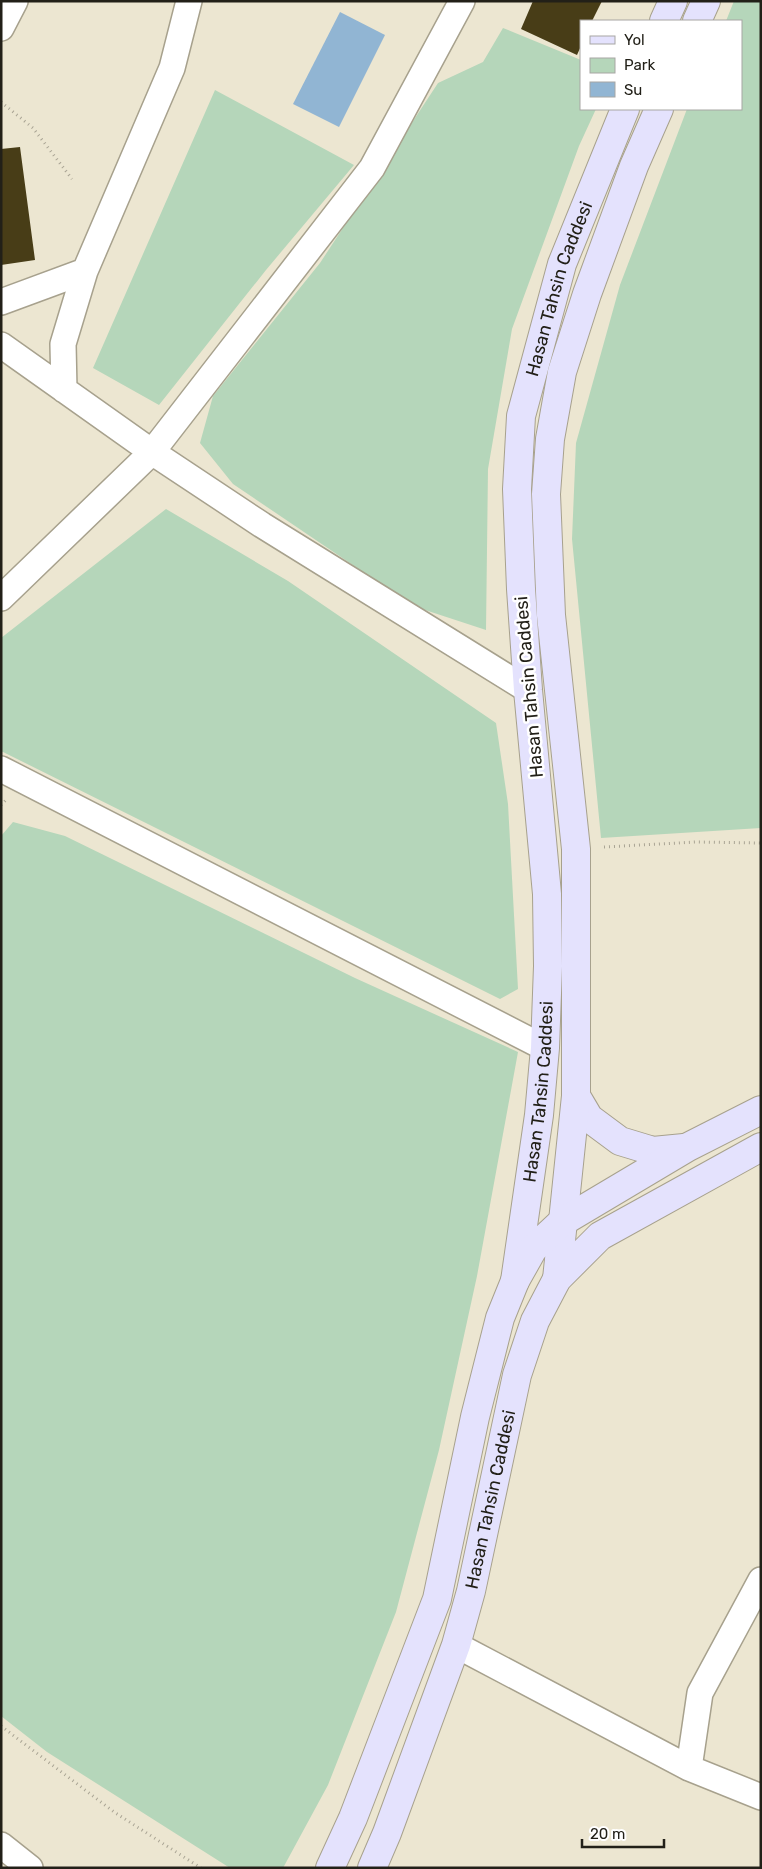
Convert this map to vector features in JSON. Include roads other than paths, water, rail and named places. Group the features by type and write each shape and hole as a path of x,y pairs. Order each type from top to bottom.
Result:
{"main road":[{"path":"664,20 673,1"},
{"path":"697,20 706,1"},
{"name":"Hasan Tahsin Caddesi","path":"515,1281 539,1115 545,1048 547,894 528,690 517,489 521,416 562,264 625,110"},
{"name":"Hasan Tahsin Caddesi","path":"557,1279 576,1096 576,849 550,615 546,494 550,439 562,372 587,294 634,166 659,110"},
{"path":"528,690 562,720"},
{"path":"576,1096 589,1118 620,1141 653,1151 688,1147"},
{"name":"Hasan Tahsin Caddesi","path":"330,1868 356,1809 437,1599 475,1417 500,1318 515,1281 533,1249 562,1222 688,1147 761,1110"},
{"name":"Hasan Tahsin Caddesi","path":"372,1868 387,1833 456,1644 471,1591 517,1375 535,1321 557,1279 600,1236 761,1148"},
{"path":"531,1170 532,1184 540,1200 552,1216 570,1228 588,1233 612,1229"},
{"path":"380,1868 387,1833"}],"street":[{"path":"1,28 16,1"},
{"path":"64,390 63,344 85,271 172,68 189,1"},
{"path":"1,598 152,452 372,168 462,1"},
{"path":"1,302 85,271"},
{"path":"1,345 152,452 262,526 528,690"},
{"path":"1,769 545,1048"},
{"path":"689,1768 700,1693 761,1580"},
{"path":"456,1644 689,1768 761,1797"},
{"path":"1,1845 30,1868"}],"water":[{"path":"340,12 385,35 339,127 293,104"}]}
